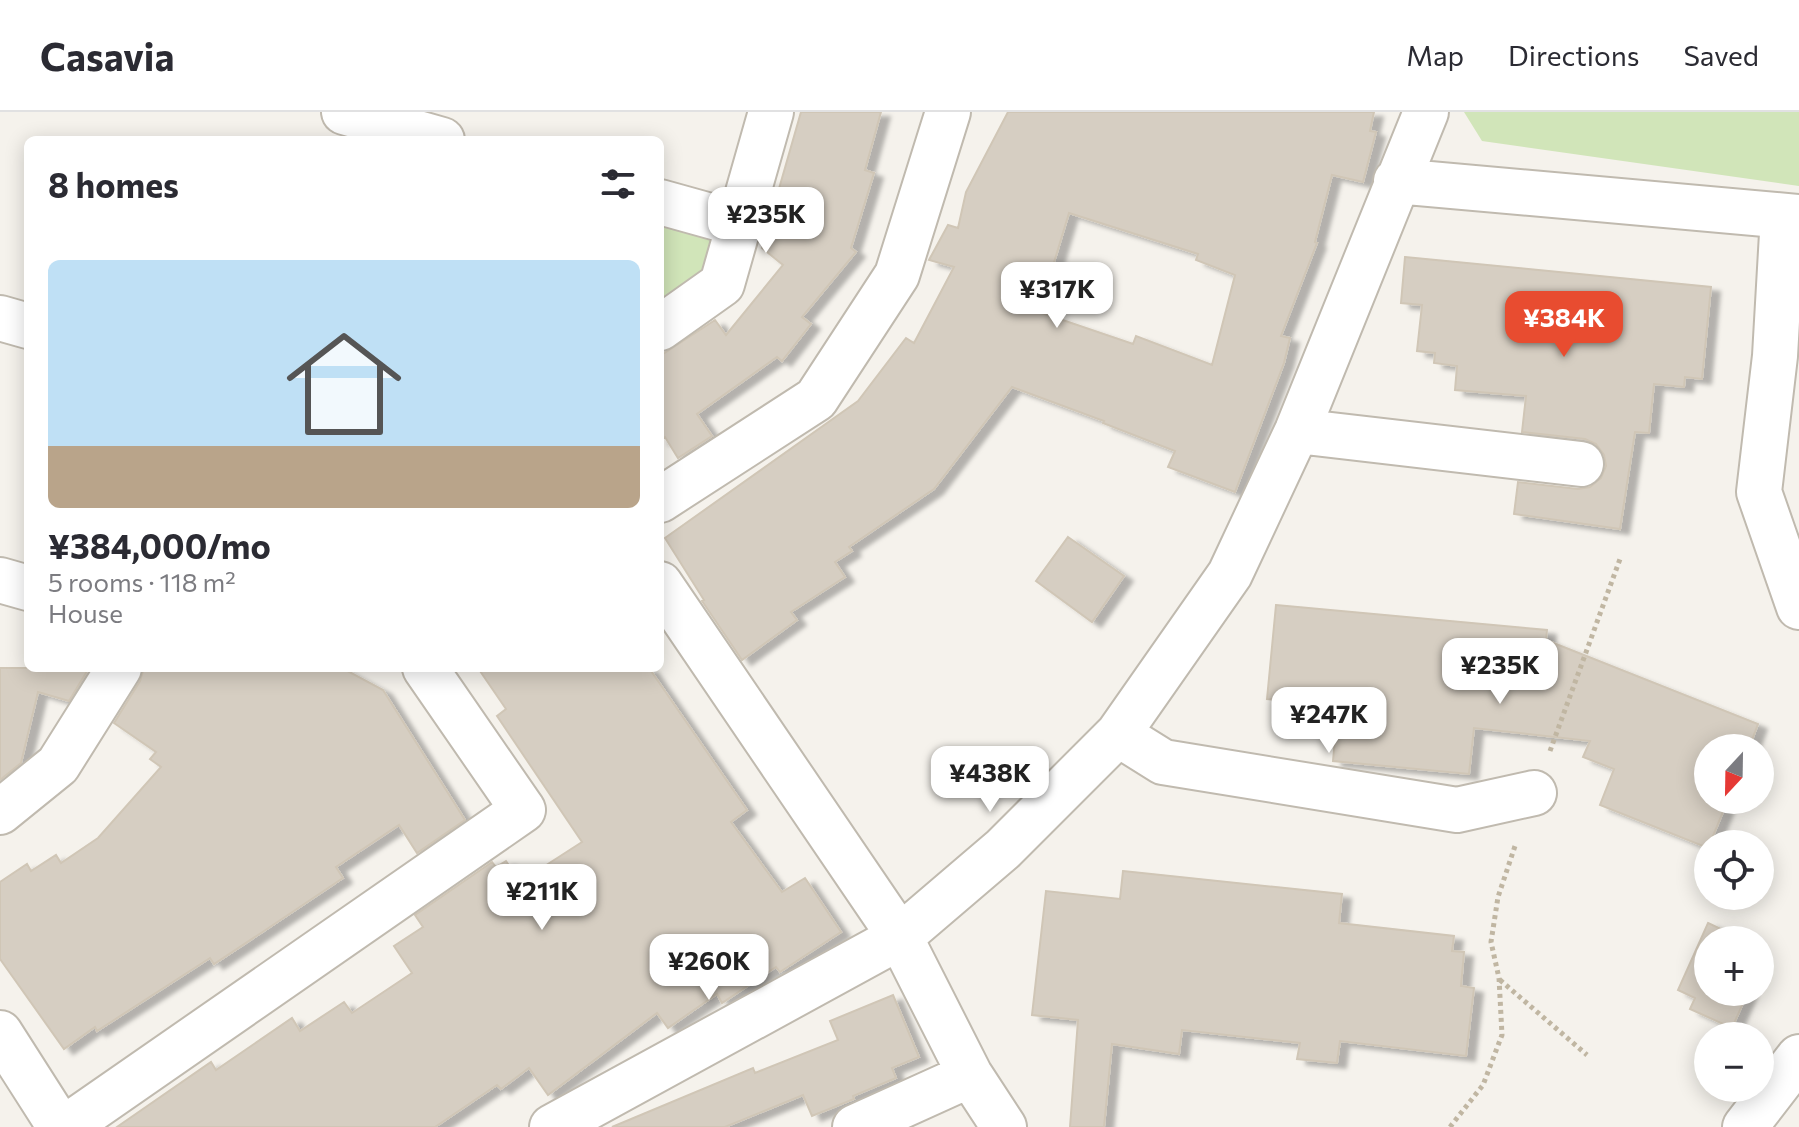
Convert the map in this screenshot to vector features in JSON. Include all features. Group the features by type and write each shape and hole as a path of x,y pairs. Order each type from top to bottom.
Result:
{"street":[{"path":"664,325 722,284 771,112"},
{"path":"664,497 816,399 897,275 948,112"},
{"path":"552,1127 900,937 1003,849 1118,734 1230,574 1297,431 1426,112"},
{"path":"353,120 424,136"},
{"path":"1396,181 1791,216 1783,427 1759,492 1799,607"},
{"path":"664,203 739,224"},
{"path":"0,318 24,325"},
{"path":"1297,431 1581,464"},
{"path":"0,580 24,587"},
{"path":"664,590 900,937 970,1075 1004,1127"},
{"path":"0,812 58,765 116,672"},
{"path":"0,1033 63,1127 523,810 428,672"},
{"path":"1118,734 1163,762 1457,810 1534,793"},
{"path":"1745,1127 1799,1057"},
{"path":"855,1127 970,1075"}],"path":[{"path":"1499,978 1587,1055"}],"green space":[{"path":"1464,112 1799,112 1799,186 1482,141"},
{"path":"664,224 716,239 702,275 664,301"}],"building":[{"path":"801,112 881,112 865,170 874,173 851,248 856,252 802,317 811,324 782,361 777,357 697,414 712,436 678,458 664,438 664,353 715,320 726,335 783,265 762,248"},
{"path":"1008,112 1374,112 1370,131 1376,132 1363,182 1332,175 1317,243 1281,336 1290,338 1284,363 1235,492 1168,467 1175,451 1012,387 934,489 849,547 852,551 835,562 845,577 791,612 797,620 742,660 665,538 858,401 906,338 914,343 954,267 929,260 948,225 958,228 966,192","holes":["1069,213 1198,254 1196,260 1235,275 1212,365 1136,336 1133,344 1039,312"]},
{"path":"1405,257 1711,287 1702,379 1685,377 1684,387 1654,384 1649,433 1635,432 1620,529 1514,514 1518,482 1578,489 1590,487 1601,478 1606,466 1604,455 1596,444 1585,439 1522,432 1526,396 1455,390 1457,366 1434,363 1435,353 1417,351 1422,305 1401,303"},
{"path":"1068,537 1124,576 1092,622 1036,581"},
{"path":"1276,605 1547,630 1546,640 1758,724 1754,734 1694,734 1694,814 1722,814 1716,830 1694,830 1694,842 1600,805 1614,769 1583,757 1590,741 1474,728 1469,774 1333,761 1337,716 1283,711 1284,701 1267,699"},
{"path":"0,668 24,668 24,672 87,672 69,701 38,692 21,763 0,780"},
{"path":"143,672 349,672 383,690 465,820 417,853 399,825 336,867 343,878 264,931 214,964 210,958 64,1049 0,959 0,882 27,864 31,871 56,855 61,863 98,838 161,767 150,759 156,752 114,723"},
{"path":"481,672 652,672 747,810 731,822 782,892 805,878 841,932 780,972 776,967 722,1003 717,994 668,1028 657,1013 548,1095 529,1068 501,1089 497,1085 435,1127 117,1127 211,1062 216,1070 292,1018 300,1031 344,1002 352,1013 412,973 394,946 423,927 415,915 492,862 496,867 506,861 520,882 582,842 497,716 506,709"},
{"path":"1123,871 1342,894 1339,923 1454,936 1452,951 1464,952 1461,986 1474,988 1466,1056 1340,1041 1337,1063 1297,1059 1300,1043 1182,1030 1179,1054 1112,1044 1104,1127 1070,1127 1078,1020 1032,1015 1046,891 1120,899"},
{"path":"1694,954 1694,998 1678,990"},
{"path":"893,995 919,1057 892,1068 896,1078 853,1096 854,1099 812,1116 803,1095 725,1127 612,1127 753,1068 755,1073 838,1040 830,1021"},
{"path":"1694,1000 1694,1006 1742,1006 1735,1022 1719,1022 1690,1009"}]}
